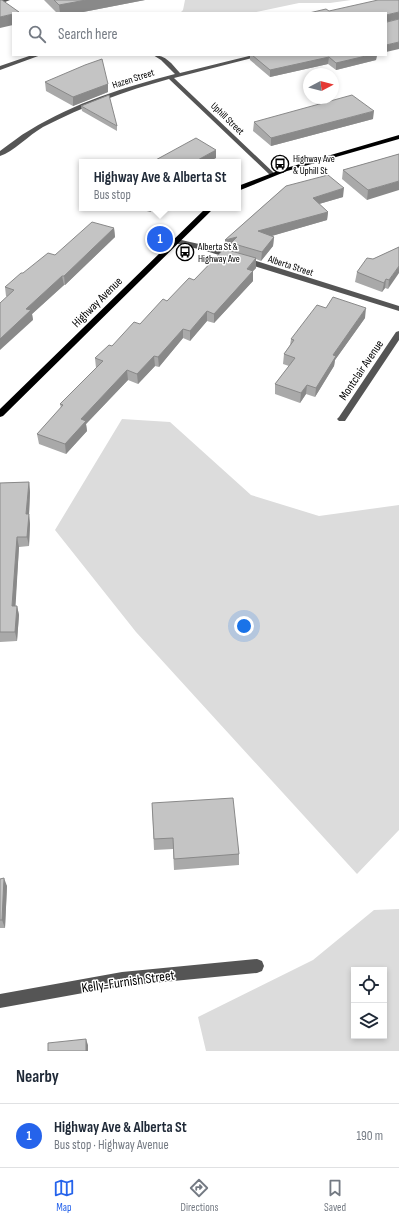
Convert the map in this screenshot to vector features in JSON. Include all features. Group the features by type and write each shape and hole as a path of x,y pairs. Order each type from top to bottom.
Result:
{"main road":[{"path":"241,188 272,174 399,137"},
{"name":"Highway Avenue","path":"0,414 207,211"}],"street":[{"path":"0,2 7,0"},
{"path":"0,68 35,56"},
{"path":"157,56 179,75"},
{"name":"Hazen Street","path":"0,154 36,129 74,109 115,94 170,77 257,56"},
{"name":"Uphill Street","path":"170,77 272,174"},
{"name":"Alberta Street","path":"177,240 399,309"},
{"name":"Montclair Avenue","path":"342,419 399,334"},
{"name":"Kelly-Furnish Street","path":"0,1001 122,979 256,966"}],"shaded area":[{"path":"185,0 351,0 330,3 299,3 257,12 181,12 183,10"},
{"path":"122,419 170,422 251,495 319,516 399,505 399,830 357,874 136,632 55,530"},
{"path":"399,909 399,1051 206,1051 198,1017 313,960 374,910"}],"building":[{"path":"0,0 19,12 12,12 12,14 0,17"},
{"path":"54,0 86,0 59,5"},
{"path":"378,0 399,0 399,12 387,15 387,12 313,12 326,9 329,11"},
{"path":"399,19 399,42 387,45 387,22"},
{"path":"253,56 366,56 336,63 329,57 270,70"},
{"path":"102,59 108,84 73,97 45,82 85,65"},
{"path":"109,95 117,126 81,106"},
{"path":"352,95 374,111 271,138 254,122 319,104 339,104 339,99"},
{"path":"196,138 216,150 200,159 158,159"},
{"path":"399,154 399,181 368,190 343,170"},
{"path":"328,175 344,188 313,198 328,212 258,231 274,237 262,252 231,243 237,237 225,240 286,186"},
{"path":"92,222 114,228 64,276 62,276 26,309 31,310 0,339 0,303 14,290 5,287 48,253 55,255"},
{"path":"399,247 399,266 389,280 386,279 384,283 357,272 367,258 373,259"},
{"path":"224,249 256,258 247,269 253,271 214,314 207,311 190,331 183,329 158,357 154,356 137,374 127,370 81,419 86,421 65,444 37,434 63,405 60,404 103,361 95,358 109,345 112,346 134,322 140,324 163,299 167,301 189,278 194,280"},
{"path":"333,297 366,308 333,355 336,356 316,388 307,385 301,393 275,384 295,358 284,354 294,340 291,339 317,305 326,308"},
{"path":"29,482 26,514 29,514 27,537 17,537 12,606 17,606 15,632 0,632 0,483"},
{"path":"233,798 239,854 174,859 173,838 154,839 152,803"},
{"path":"4,878 2,920 0,920 0,879"},
{"path":"86,1039 86,1051 48,1051 48,1043"}],"place":[{"name":"Highway Ave & Uphill St","path":"280,164"},
{"name":"Highway Ave & Alberta St","path":"160,239"},
{"name":"Alberta St & Highway Ave","path":"185,252"}]}
